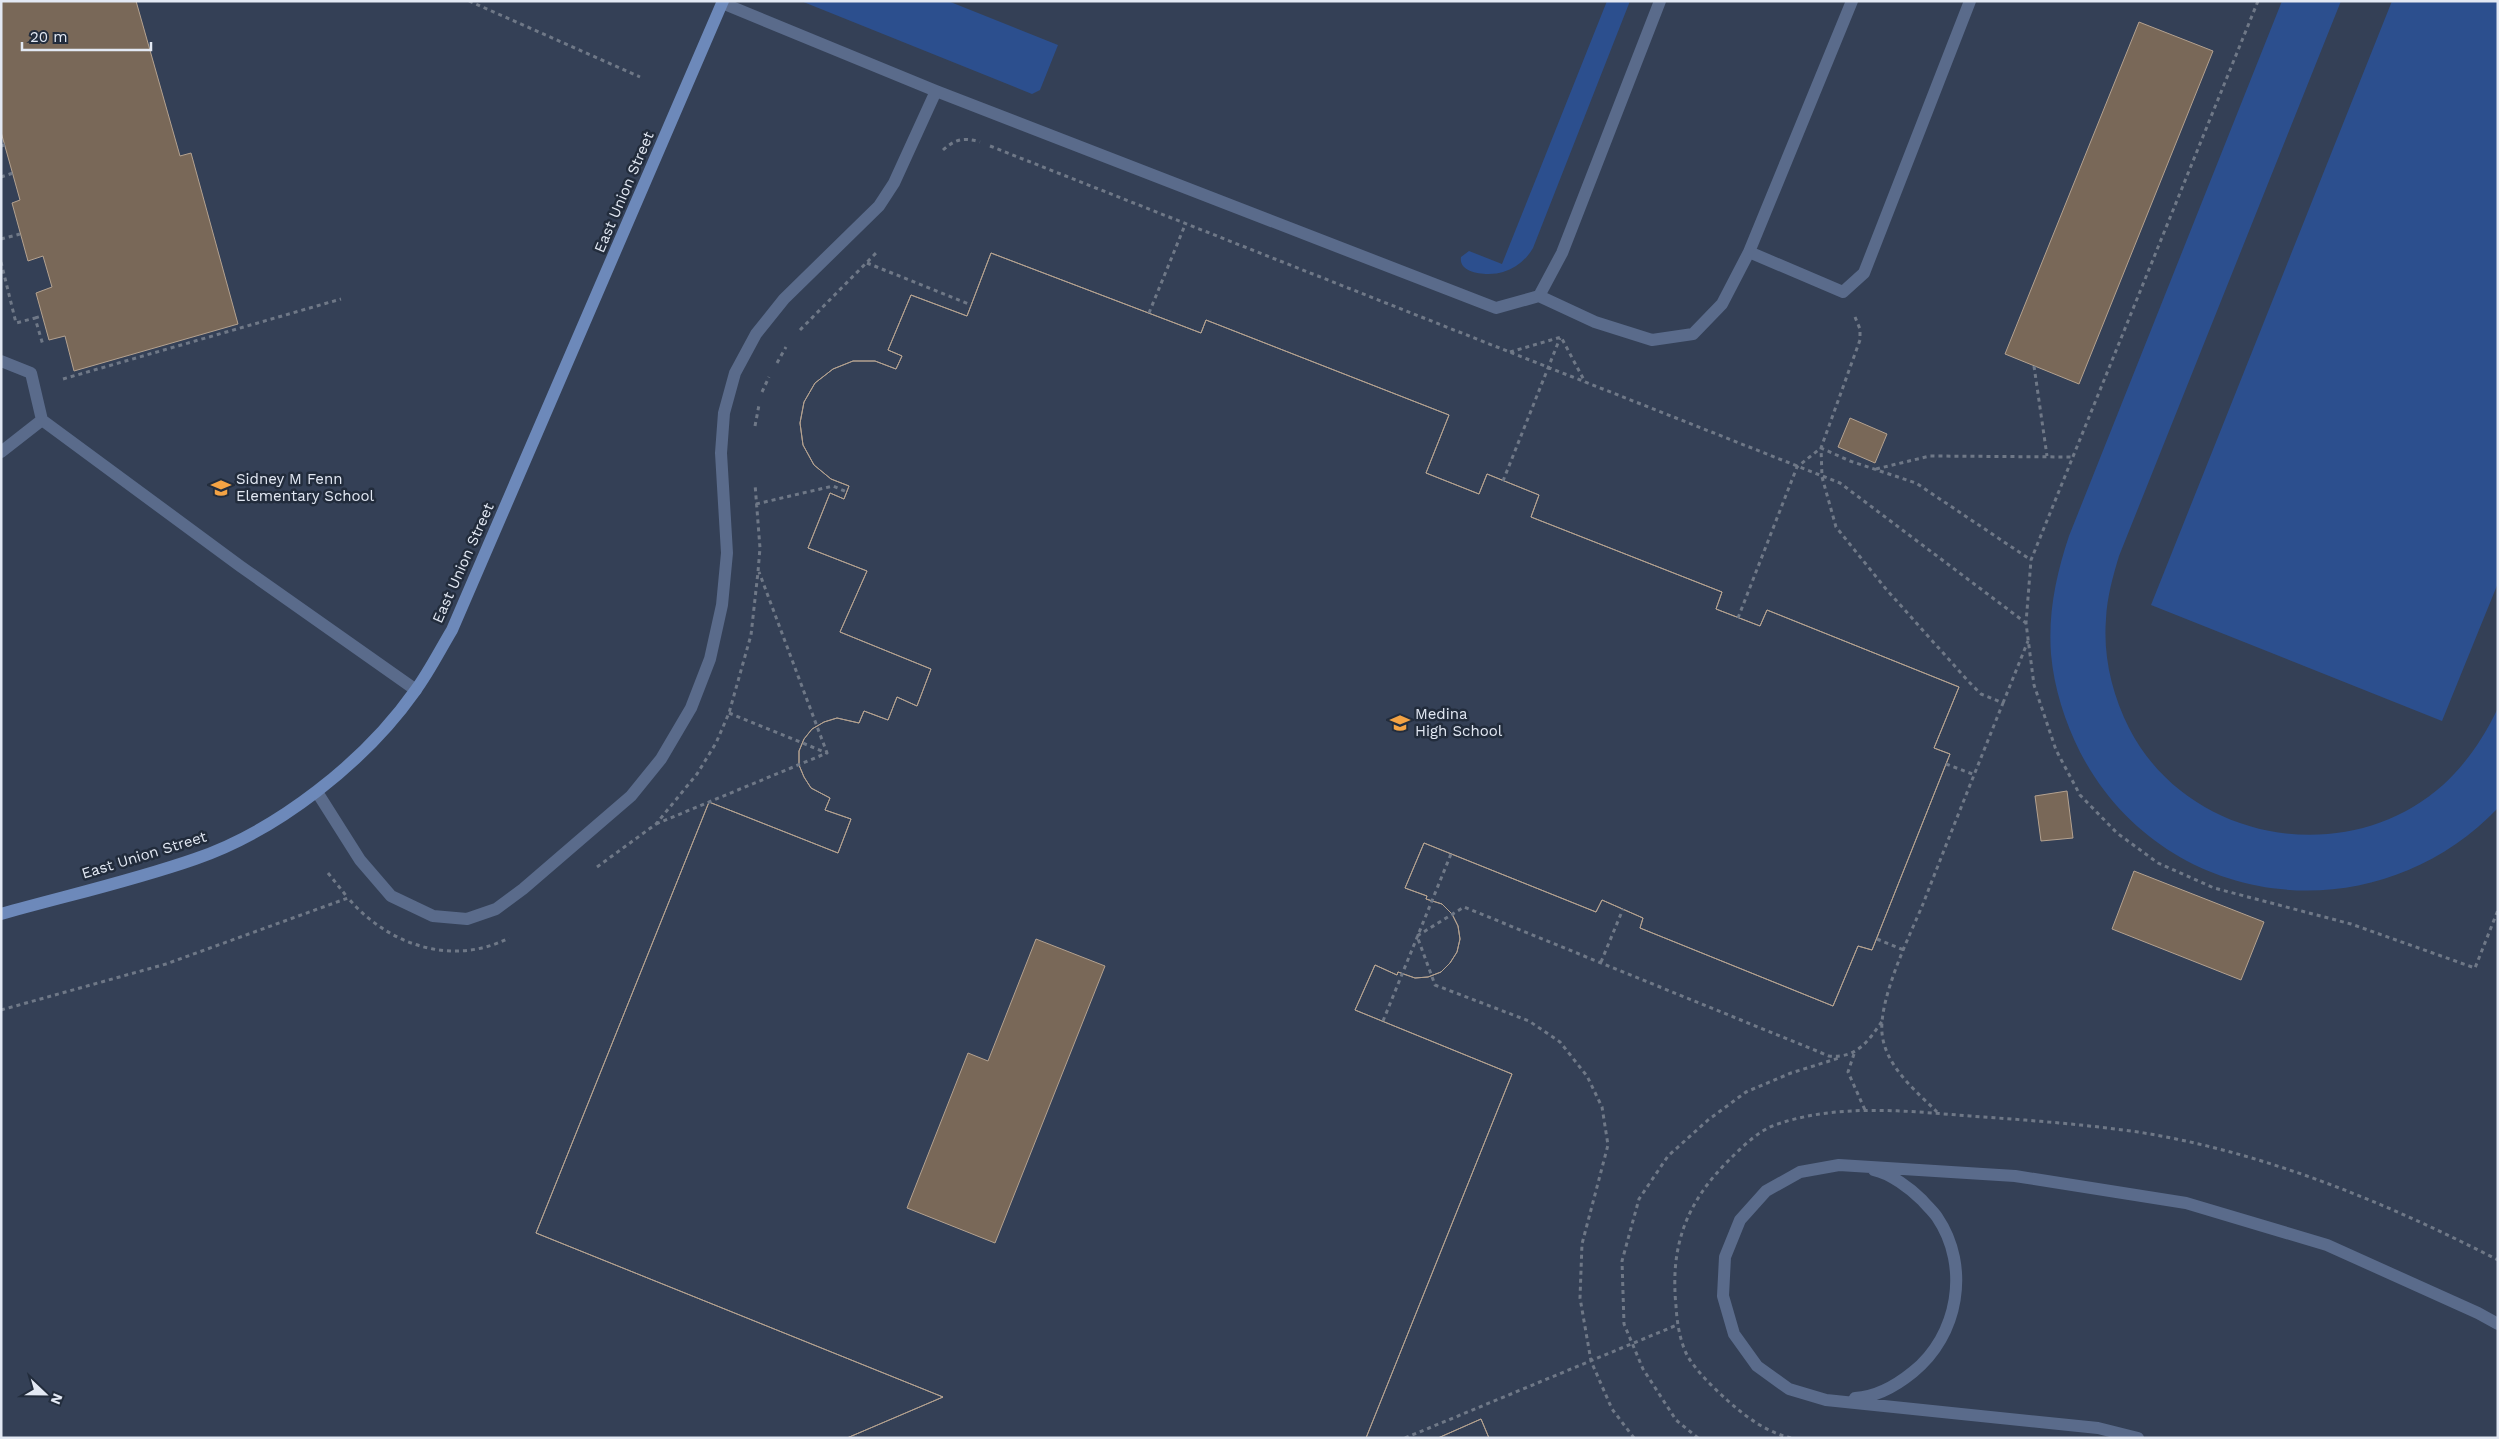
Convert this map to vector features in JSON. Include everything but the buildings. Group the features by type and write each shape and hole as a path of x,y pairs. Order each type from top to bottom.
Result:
{"street":[{"name":"East Union Street","path":"1,914 196,859 263,828 318,792 373,743 416,690 452,630 723,2"}],"lane":[{"path":"1538,296 1562,253 1660,1"},
{"path":"723,2 936,90 1496,308 1538,296 1595,322 1652,340 1693,334 1722,304 1749,252 1852,1"},
{"path":"1749,252 1843,292 1864,273 1970,1"},
{"path":"318,792 360,860 391,896 433,916 467,919 496,909 524,890 631,796 661,759 691,708 710,660 722,605 728,553 721,453 724,413 735,373 756,334 784,299 878,206 894,183 936,90"},
{"path":"1,361 31,373 42,420 232,560 416,690"},
{"path":"1,452 42,420"},
{"path":"2138,1438 2098,1428 1826,1400 1789,1389 1757,1366 1734,1334 1723,1296 1725,1257 1740,1220 1766,1191 1800,1172 1839,1165 2015,1176 2186,1203 2327,1245 2478,1313 2498,1324"},
{"path":"1826,1400 1864,1398 1899,1384 1928,1360 1948,1327 1957,1290 1953,1253 1938,1218 1912,1190 1878,1171 1839,1165"}],"path":[{"path":"469,1 640,77"},
{"path":"2258,1 2071,457 2031,560 2026,623 2034,685 2052,741 2080,795 2117,833 2158,863 2214,888 2351,924 2475,968 2498,910"},
{"path":"1,177 13,174"},
{"path":"1149,313 1185,224"},
{"path":"1,240 20,234"},
{"path":"1,262 16,323 42,316"},
{"path":"867,264 971,305"},
{"path":"1843,292 1860,329 1860,340 1822,448 1822,477 1836,527 1870,569 1981,694 2003,703"},
{"path":"34,387 341,299"},
{"path":"35,318 46,354"},
{"path":"1561,337 1508,352 1840,484 2026,623"},
{"path":"1503,481 1561,337"},
{"path":"1561,337 1586,382"},
{"path":"2034,366 2047,456"},
{"path":"1738,618 1797,466 1822,448"},
{"path":"1822,448 1916,483 2031,560"},
{"path":"1876,469 1930,456 2071,457"},
{"path":"756,504 833,486 847,492"},
{"path":"758,572 827,753"},
{"path":"1938,1113 1905,1080 1891,1060 1882,1034 1885,1007 1904,950 2028,641"},
{"path":"729,713 827,753"},
{"path":"656,824 827,753"},
{"path":"1946,764 1975,775"},
{"path":"1382,1020 1451,854"},
{"path":"328,873 348,898"},
{"path":"1418,936 1464,907 1829,1056 1841,1057"},
{"path":"1601,962 1623,909"},
{"path":"1418,936 1435,984 1529,1021 1560,1042 1587,1076 1602,1107 1608,1145 1582,1244 1580,1298 1591,1360 1612,1409 1634,1438"},
{"path":"1877,939 1904,950"},
{"path":"1698,1438 1676,1420 1643,1368 1624,1324 1622,1262 1639,1199 1668,1156 1708,1120 1746,1092 1791,1073 1854,1053 1869,1040 1883,1020"},
{"path":"1854,1053 1848,1072 1865,1110"},
{"path":"1405,1438 1677,1325"}],"shaded area":[{"name":"Medina High School","path":"1,1 2498,1 2498,1438 1,1438"},
{"path":"801,1 948,1 1058,45 1040,90 1032,94"},
{"path":"1607,1 1630,1 1533,248 1524,260 1508,270 1491,274 1470,271 1461,263 1461,257 1469,251 1502,264"},
{"path":"2282,1 2341,1 2119,556 2108,603 2105,633 2107,661 2118,702 2129,728 2156,767 2190,797 2229,819 2273,832 2317,835 2362,828 2405,812 2443,785 2460,768 2481,739 2498,708 2498,808 2448,849 2392,876 2334,889 2274,888 2216,874 2163,846 2117,806 2080,752 2070,729 2055,679 2050,639 2054,594 2069,536"},
{"path":"2392,1 2498,1 2498,583 2442,721 2151,605"}],"place":[{"name":"Sidney M Fenn Elementary School","path":"221,488"},
{"name":"Medina High School","path":"1400,723"}]}
